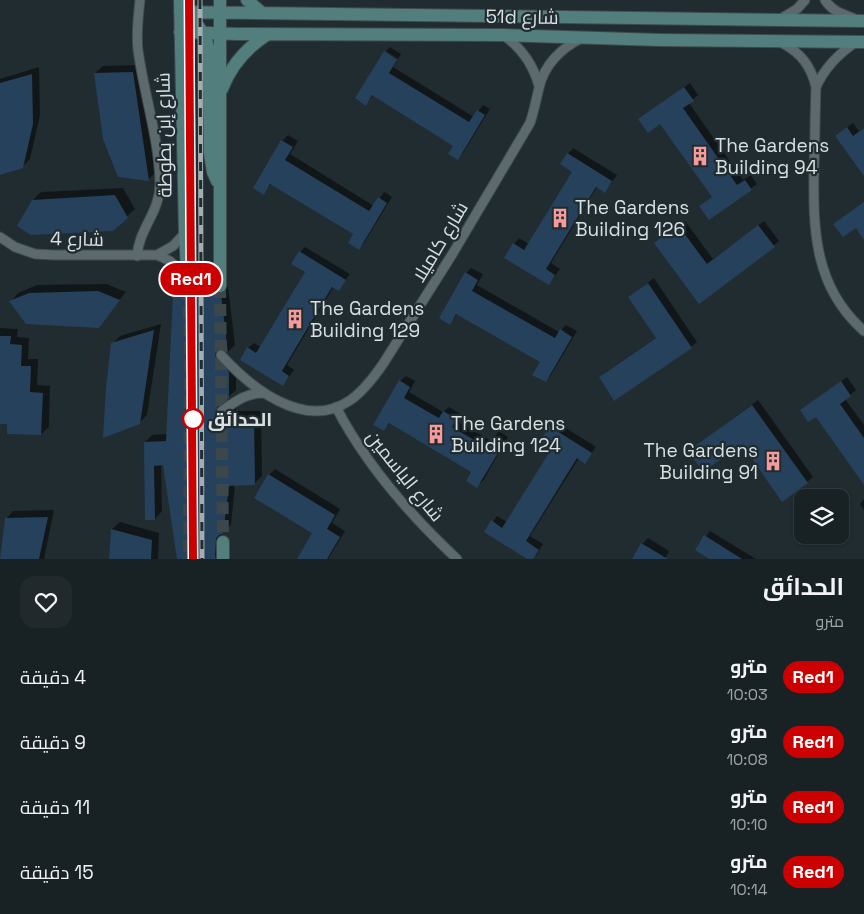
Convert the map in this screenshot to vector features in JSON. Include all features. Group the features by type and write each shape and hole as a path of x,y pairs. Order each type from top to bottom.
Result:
{"street":[{"path":"137,256 139,241 151,220 157,203 160,183 153,125 138,49 137,22 140,0"},
{"path":"247,0 261,12"},
{"path":"778,19 789,15 804,0"},
{"path":"826,0 831,7 839,12 862,21"},
{"path":"180,6 204,33 208,47 211,162 220,188"},
{"name":"51d شارع","path":"180,6 220,6 261,12 862,21"},
{"name":"شارع إبن بطوطة","path":"180,6 187,273"},
{"path":"195,6 203,26 213,32 220,33"},
{"path":"220,6 220,286"},
{"name":"51d شارع","path":"180,32 860,42"},
{"path":"220,94 226,79 238,59 250,46 268,34"},
{"path":"503,36 524,54 536,75 539,87"},
{"name":"شارع كاميلا","path":"221,355 242,377 278,401 304,409 326,410 349,401 372,378 399,341 523,135 534,112 543,75 564,48 582,38"},
{"path":"779,41 792,48 804,59 816,87 814,227 820,257 832,294 842,308 864,331"},
{"path":"816,87 831,62 843,51 860,42"},
{"path":"157,255 173,246 185,233"},
{"name":"شارع 4","path":"0,237 15,247 35,254 157,255"},
{"path":"157,255 170,261 187,273"},
{"path":"222,411 243,396 253,393 264,393"},
{"name":"شارع الياسمين","path":"336,407 348,430 384,479 435,538 457,559"},
{"path":"222,542 223,559"}],"building":[{"path":"384,51 397,60 389,73 469,122 477,110 485,115 458,160 448,154 453,146 372,95 366,106 355,98"},
{"path":"133,72 149,181 118,177 103,139 94,73"},
{"path":"32,74 33,124 23,168 0,175 0,83"},
{"name":"The Gardens Building 94","path":"684,87 694,101 683,108 737,185 745,180 752,190 709,220 699,206 712,197 660,124 648,133 638,119"},
{"path":"847,127 853,136 864,128 864,176 835,136"},
{"path":"281,140 293,147 285,160 369,211 378,197 387,203 359,250 348,243 353,234 270,184 264,195 253,188"},
{"name":"The Gardens Building 126","path":"567,153 612,181 605,193 596,187 546,269 555,275 549,285 504,258 513,243 524,250 572,172 560,164"},
{"path":"115,195 128,218 113,231 31,235 17,226 32,200"},
{"path":"864,202 864,240 856,228 843,237 833,224"},
{"path":"678,225 707,264 758,225 775,247 699,304 654,243"},
{"name":"The Gardens Building 129","path":"299,251 346,280 339,291 332,287 282,371 289,376 283,386 240,360 247,347 256,353 305,272 291,264"},
{"path":"195,269 212,269 213,290 221,294 228,353 220,349 216,351 215,356 229,372 229,398 218,406 216,412 222,417 229,413 229,418 254,418 255,485 229,486 223,534 216,538 215,559 177,559 163,465 154,466 155,520 145,520 144,442 166,441 174,273 184,282 189,283 194,279"},
{"path":"465,272 478,280 472,291 555,338 560,329 572,337 546,382 532,375 540,362 456,314 450,325 439,318"},
{"path":"648,283 692,348 614,401 599,377 656,338 628,297"},
{"path":"98,291 120,300 99,328 26,324 9,301 29,293"},
{"path":"154,330 140,424 103,438 111,343"},
{"path":"0,336 11,336 10,344 22,345 21,366 31,366 30,392 43,393 41,435 7,434 7,424 0,424"},
{"name":"The Gardens Building 124","path":"399,380 410,387 404,398 439,418 443,411 457,419 452,427 486,447 492,436 504,443 477,488 466,481 471,472 389,423 384,431 373,425"},
{"path":"841,381 851,396 840,404 864,438 864,485 816,417 808,422 800,410"},
{"name":"The Gardens Building 91","path":"752,405 808,483 800,489 794,489 794,493 782,502 742,444 703,472 688,451"},
{"path":"549,426 592,453 585,464 577,458 526,541 539,550 533,559 527,559 484,532 491,520 502,528 552,448 540,441"},
{"path":"268,474 335,515 327,529 340,537 327,559 297,559 312,533 254,498"},
{"path":"48,517 39,559 0,559 5,518"},
{"path":"111,529 152,540 151,559 109,559"},
{"path":"704,535 742,559 709,559 695,550"},
{"path":"641,543 668,559 632,559"}],"tunnel":[{"path":"187,270 190,340 189,559"},
{"path":"220,286 223,542"}],"railway":[{"path":"189,0 193,559"},
{"path":"200,0 202,559"}],"metro line":[{"name":"Red1","path":"189,0 193,559"}],"place":[{"name":"The Gardens Building 94","path":"700,156"},
{"name":"The Gardens Building 126","path":"560,218"},
{"name":"The Gardens Building 129","path":"295,319"},
{"name":"الحدائق","path":"193,419"},
{"name":"The Gardens Building 124","path":"436,434"},
{"name":"The Gardens Building 91","path":"773,461"}]}
